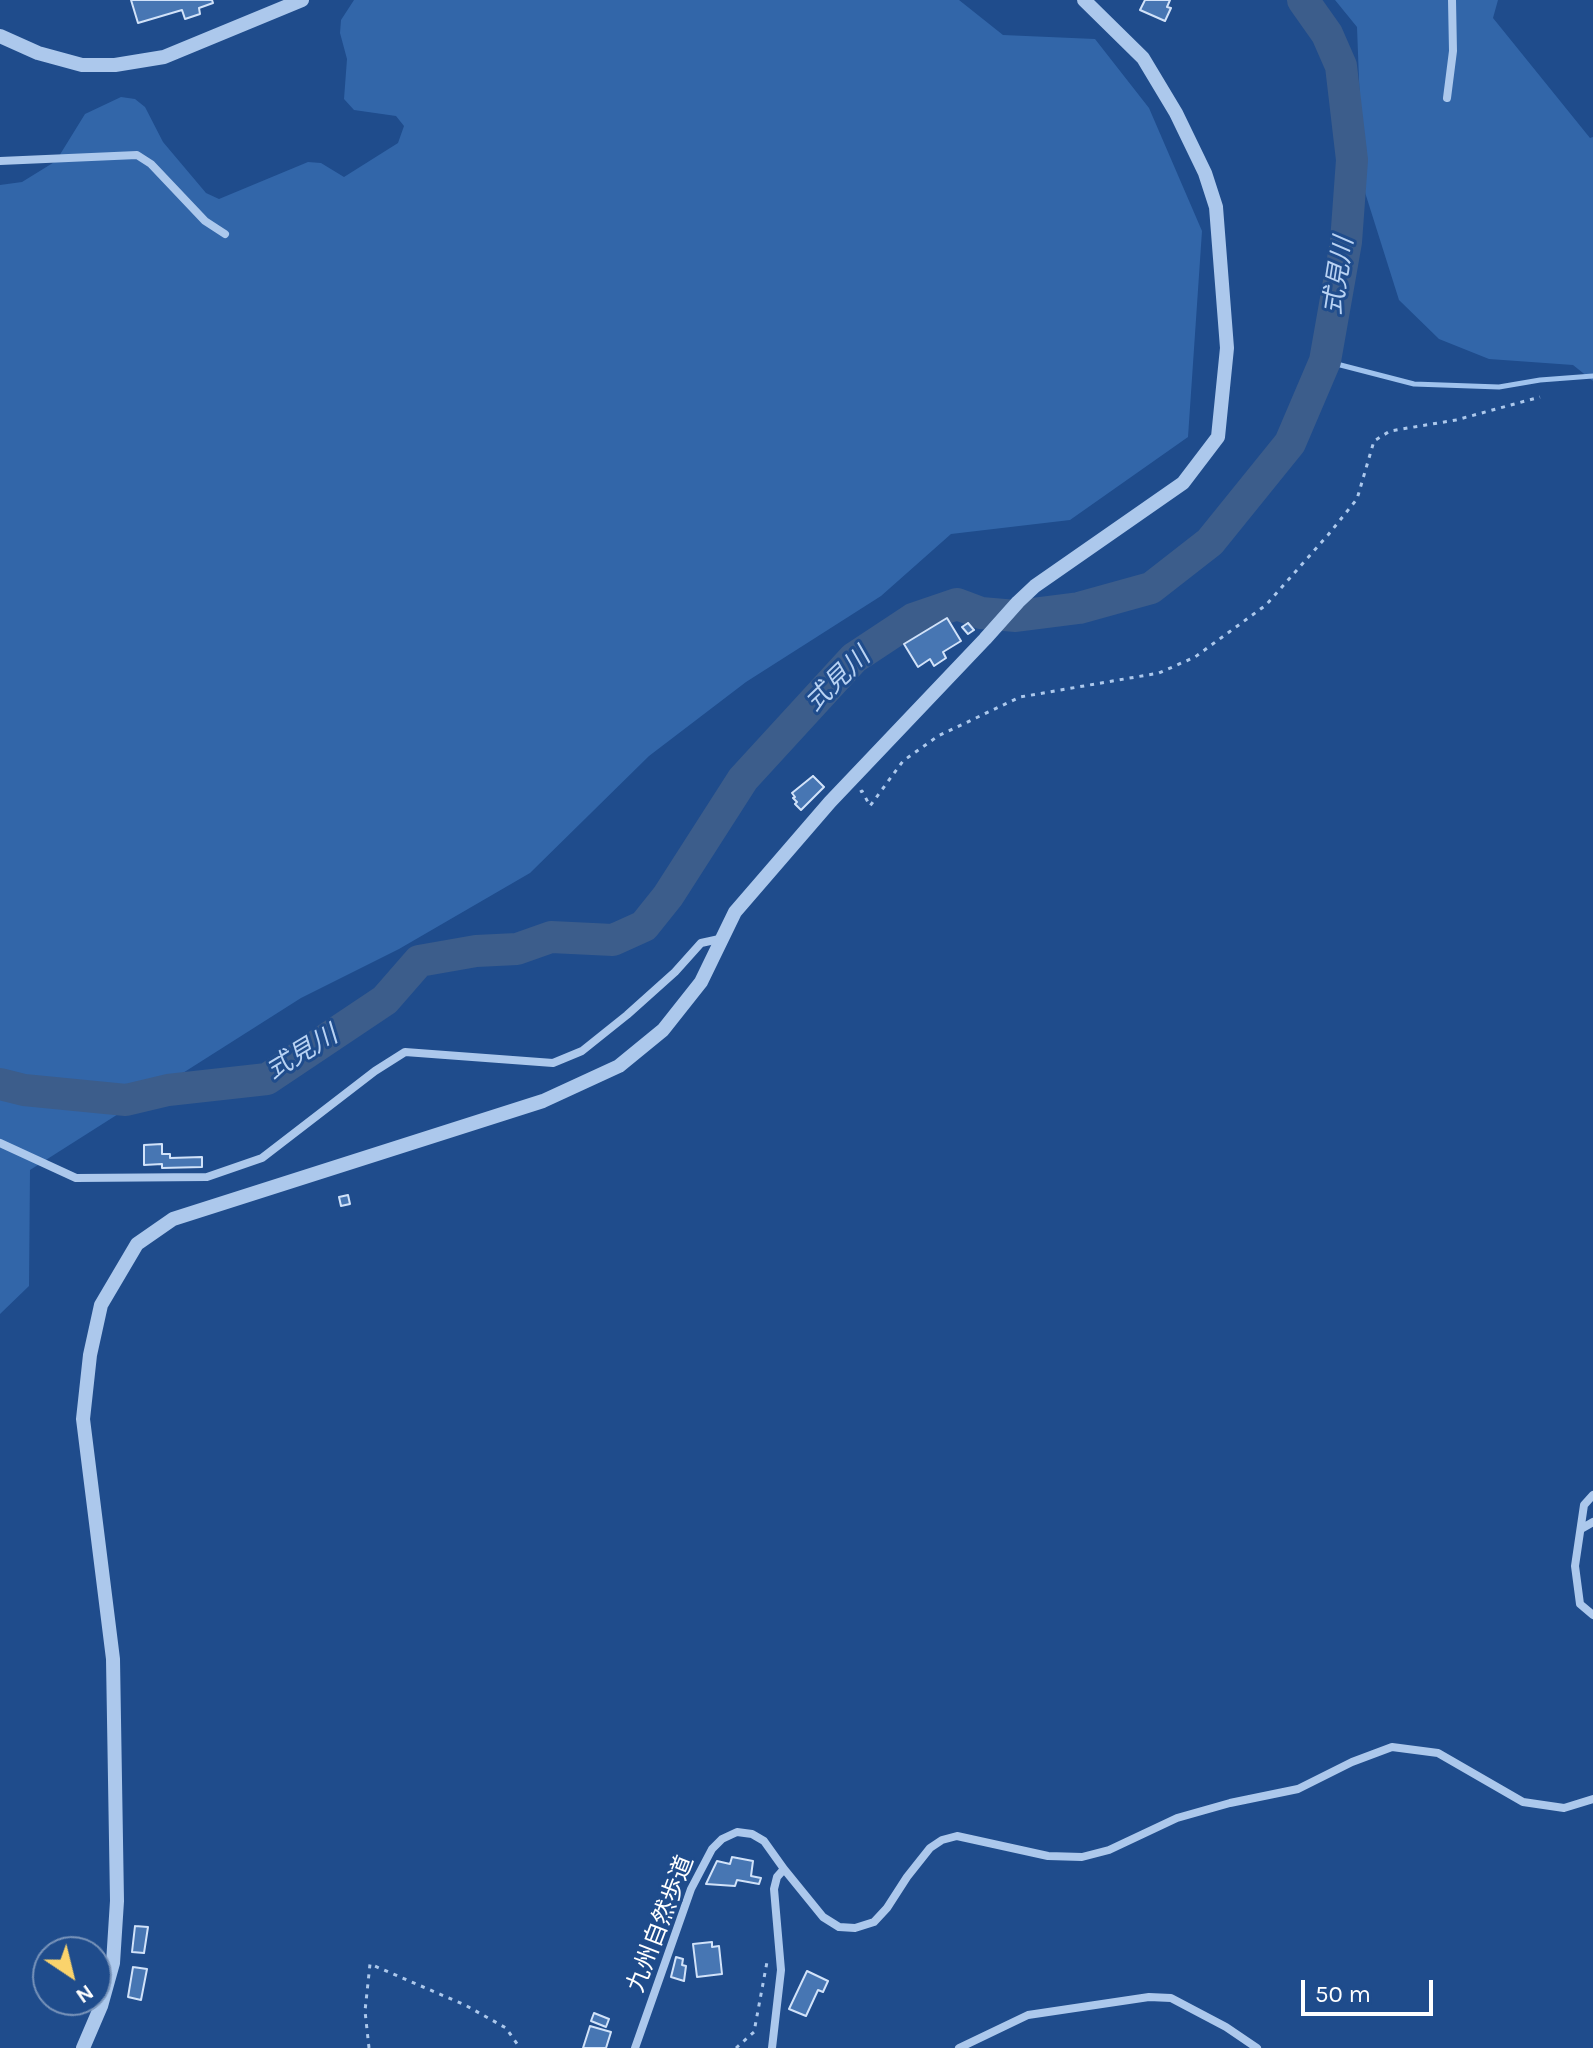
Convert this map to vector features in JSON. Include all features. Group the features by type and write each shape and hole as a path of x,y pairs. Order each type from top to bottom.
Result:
{"street":[{"path":"0,36 38,53 82,65 115,65 164,57 302,0"},
{"path":"83,2048 101,2006 113,1963 117,1901 113,1659 83,1419 90,1355 101,1305 137,1244 173,1219 543,1101 619,1066 663,1030 701,982 735,912 830,802 1018,602 1035,586 1183,483 1218,437 1227,348 1216,207 1205,173 1176,113 1143,58 1084,0"},
{"path":"1447,98 1453,51 1452,0"},
{"path":"0,161 137,155 151,164 205,221 225,234"},
{"path":"0,1143 76,1178 207,1177 262,1158 375,1071 405,1052 553,1063 582,1051 627,1015 701,943 724,938"},
{"path":"1593,1495 1584,1505 1575,1566 1580,1604 1593,1615"},
{"path":"1581,1529 1593,1522"},
{"name":"九州自然歩道","path":"635,2048 691,1889 712,1849 722,1839 737,1832 752,1834 764,1841 823,1917 839,1927 855,1928 874,1922 930,1848 942,1840 957,1836 1048,1856 1082,1857 1109,1850 1177,1818 1298,1789 1352,1762 1392,1747 1438,1753 1523,1802 1564,1808 1593,1799"},
{"path":"772,2048 781,1970 774,1889 777,1877 784,1869"},
{"path":"959,2048 1028,2015 1149,1997 1171,1998 1226,2027 1257,2048"}],"path":[{"path":"830,802 862,791 870,806 903,761 938,736 1020,697 1159,673 1195,657 1266,605 1328,535 1357,499 1374,441 1390,431 1456,420 1540,397"},
{"path":"736,2048 754,2032 769,1950 778,1938"},
{"path":"369,2048 365,2011 370,1964 465,2005 506,2028 520,2048"}],"shaded area":[{"path":"354,0 959,0 1003,35 1095,39 1149,108 1202,231 1188,437 1070,520 951,534 881,596 746,682 649,756 530,873 399,949 301,998 30,1170 29,1286 0,1314 0,185 22,182 56,161 85,114 121,97 135,99 145,107 163,142 206,193 219,199 308,162 321,163 344,177 398,143 404,126 396,116 354,110 344,99 347,59 340,33 341,20"},
{"path":"1335,0 1498,0 1493,18 1590,138 1593,137 1593,381 1573,365 1489,359 1439,339 1399,300 1363,186 1357,27"}],"building":[{"path":"131,0 212,0 213,3 199,8 200,14 185,19 182,10 138,23"},
{"path":"1145,0 1170,0 1167,7 1171,8 1165,21 1140,10"},
{"path":"947,618 961,641 943,652 946,658 934,666 930,659 918,667 904,644"},
{"path":"968,623 974,630 968,634 962,627"},
{"path":"813,776 824,787 801,810 795,804 797,802 792,793"},
{"path":"162,1144 162,1154 170,1154 170,1158 202,1157 202,1167 144,1165 144,1145"},
{"path":"348,1195 350,1204 341,1206 339,1197"},
{"path":"732,1857 753,1861 751,1876 761,1878 759,1884 737,1880 735,1886 706,1884 717,1861 730,1864"},
{"path":"135,1926 148,1927 144,1953 132,1952"},
{"path":"712,1942 712,1947 719,1946 722,1974 697,1977 693,1944"},
{"path":"676,1957 683,1959 682,1965 686,1966 684,1981 671,1977"},
{"path":"133,1967 147,1969 141,2000 128,1997"},
{"path":"807,1971 828,1981 823,1992 818,1990 806,2016 789,2009"},
{"path":"594,2013 609,2019 606,2027 591,2021"},
{"path":"590,2026 611,2032 606,2048 583,2048"}],"waterway":[{"name":"式見川","path":"0,1084 24,1090 126,1100 168,1090 267,1079 385,1000 419,961 476,951 517,949 551,937 613,940 644,926 668,896 743,779 854,658 913,619 957,604 981,613 1016,616 1079,608 1151,588 1210,542 1290,443 1325,361 1346,242 1352,160 1341,66 1327,34 1303,0"},
{"path":"1325,361 1414,384 1499,387 1593,376"}]}
